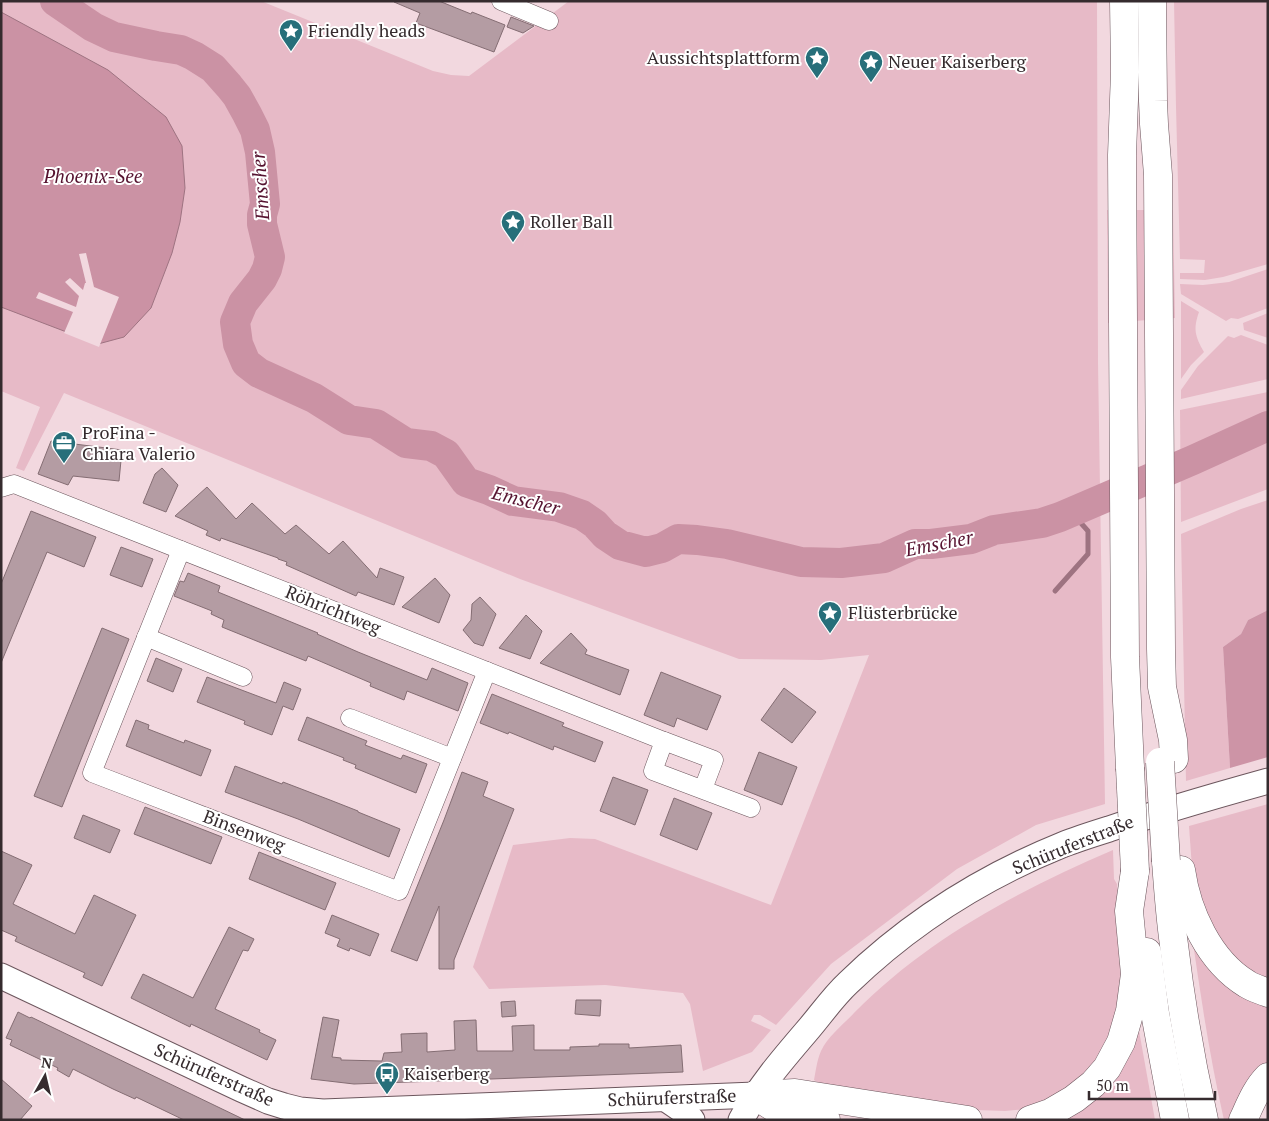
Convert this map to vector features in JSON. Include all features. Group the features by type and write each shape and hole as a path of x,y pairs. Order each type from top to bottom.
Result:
{"highway":[{"path":"1030,1120 1050,1113 1074,1099 1107,1068 1121,1042 1130,1011 1135,974 1129,911 1135,872 1125,657 1122,155 1125,72 1124,1"},
{"path":"1152,1 1154,124 1158,174 1162,687 1173,740 1167,761 1174,945 1193,1072 1204,1120"},
{"path":"1172,859 1192,912 1212,950 1224,965 1246,984 1268,993"},
{"path":"1135,872 1141,891 1155,1013 1175,1120"},
{"path":"1244,1120 1251,1102 1268,1077"},
{"path":"755,1095 795,1093 968,1120"},
{"path":"755,1095 778,1110 815,1119"}],"main road":[{"name":"Schüruferstraße","path":"1,976 241,1089 268,1101 300,1110 324,1112 374,1111 755,1095 780,1062 846,985 879,955 962,896 1014,867 1063,844 1142,818 1268,781"},
{"path":"741,1120 755,1095"},
{"path":"666,1099 685,1112 692,1120"}],"street":[{"path":"501,1 549,20"},
{"name":"Röhrichtweg","path":"1,488 14,484 714,760 703,789"},
{"name":"Binsenweg","path":"181,550 92,773 399,891 486,671"},
{"path":"146,637 243,678"},
{"path":"350,718 452,758"},
{"path":"664,741 653,771 751,808"}],"shaded area":[{"path":"1,1 261,1 433,71 469,76 569,1 1097,1 1098,363 1105,804 1036,825 957,869 831,964 776,1025 760,1015 754,1015 751,1021 771,1030 752,1052 703,1071 690,1004 683,993 605,985 489,989 473,967 513,845 570,838 595,839 771,905 869,655 821,660 739,659 520,579 64,393 24,471 16,468 40,407 1,391"},
{"path":"1174,1 1268,1 1268,264 1223,277 1205,280 1180,279 1180,273 1204,273 1205,260 1180,259"},
{"path":"1107,210 1173,210 1175,318 1108,323"},
{"path":"1268,269 1268,308 1238,319 1231,318 1226,321 1181,294 1180,284 1203,285 1229,282"},
{"path":"1181,301 1199,312 1196,332 1204,352 1181,379"},
{"path":"1268,313 1268,338 1244,330 1243,323"},
{"path":"1241,335 1268,345 1268,379 1181,399 1181,390 1198,366 1228,336 1234,338"},
{"path":"1268,392 1268,489 1181,522 1180,410"},
{"path":"1268,500 1268,610 1248,620 1241,634 1223,647 1230,768 1186,781 1181,534"},
{"path":"1268,610 1268,757 1230,768 1223,647 1241,634 1248,620"},
{"path":"1268,804 1268,983 1237,965 1194,896 1189,826"},
{"path":"1113,850 1114,879 1117,884 1124,971 1116,1022 1092,1069 1074,1087 1027,1109 1005,1111 976,1110 821,1084 814,1080 820,1054 828,1040 882,986 912,962 975,919 1009,900"},
{"path":"1192,936 1268,1004 1268,1064 1234,1120 1224,1120 1202,1005"},
{"path":"1138,1025 1155,1120 1060,1120"}],"water":[{"name":"Phoenix-See","path":"1,12 108,70 166,117 182,146 185,188 180,222 172,253 151,308 124,337 98,344 1,307"}],"pier":[{"path":"86,253 94,287 119,297 99,347 64,333 73,312 36,298 39,292 76,307 79,296 65,282 70,278 83,290 86,283 79,254"}],"building":[{"path":"394,1 439,1 505,25 494,52 416,23 420,13"},
{"path":"511,17 534,26 523,33 507,27"},
{"path":"51,441 122,450 119,481 73,476 68,485 38,474"},
{"path":"162,468 178,485 166,512 143,503 155,474"},
{"path":"207,487 236,519 252,503 285,534 296,525 329,554 343,541 377,578 380,568 404,577 394,605 358,592 356,596 286,565 287,562 278,558 221,538 220,541 206,535 208,531 175,516"},
{"path":"31,511 96,537 84,567 47,552 1,663 1,584"},
{"path":"121,547 153,559 142,587 110,575"},
{"path":"188,573 220,586 218,592 427,680 432,668 468,683 458,711 407,691 404,700 370,686 371,683 308,656 306,661 222,627 224,620 211,614 212,611 174,596 180,581 184,582"},
{"path":"435,578 450,595 439,623 402,607"},
{"path":"480,597 496,614 483,646 474,643 463,630 471,620 472,604"},
{"path":"526,615 542,631 530,659 499,648"},
{"path":"102,628 129,639 62,807 34,796"},
{"path":"571,633 587,650 585,654 629,670 620,695 540,663"},
{"path":"156,658 182,669 173,692 147,681"},
{"path":"661,672 721,696 707,730 677,718 674,727 644,715"},
{"path":"207,677 276,703 284,682 301,689 293,710 283,706 272,735 244,724 245,721 197,702"},
{"path":"784,688 816,712 792,743 761,720"},
{"path":"492,694 564,723 562,726 603,742 595,762 554,746 553,750 509,732 508,734 480,723"},
{"path":"307,717 367,741 365,745 401,759 403,755 427,764 416,793 355,768 356,765 343,760 344,758 298,740"},
{"path":"136,720 149,725 148,729 184,743 185,740 211,750 201,776 126,746"},
{"path":"759,752 797,767 782,805 744,790"},
{"path":"235,766 282,784 283,782 400,829 389,857 298,819 225,792"},
{"path":"462,772 488,782 483,796 514,809 454,960 454,969 439,969 439,906 417,961 391,951"},
{"path":"613,777 648,790 635,825 600,811"},
{"path":"674,798 712,813 697,850 660,835"},
{"path":"145,807 222,837 211,864 134,834"},
{"path":"83,815 120,830 110,853 74,838"},
{"path":"1,851 32,865 13,904 75,934 94,895 136,915 102,986 83,977 85,973 15,941 17,937 1,930"},
{"path":"259,852 336,883 325,910 249,879"},
{"path":"332,915 379,934 370,956 350,948 349,951 337,946 340,939 325,933"},
{"path":"229,927 254,939 248,951 243,950 215,1009 260,1030 259,1032 276,1040 267,1060 191,1024 190,1027 131,998 143,974 193,998"},
{"path":"576,1000 601,1000 600,1016 575,1014"},
{"path":"515,1001 516,1016 502,1017 501,1002"},
{"path":"18,1012 245,1120 184,1120 73,1069 69,1077 57,1070 58,1068 10,1045 12,1040 6,1038"},
{"path":"323,1017 339,1020 332,1057 341,1058 341,1060 382,1061 384,1053 402,1052 401,1034 427,1033 427,1052 455,1050 454,1021 476,1020 477,1051 513,1051 512,1026 534,1025 534,1050 570,1050 570,1047 599,1046 599,1044 629,1044 629,1048 681,1045 683,1072 354,1084 311,1079"},
{"path":"1,1079 32,1106 20,1120 1,1120"}],"waterway":[{"name":"Emscher","path":"55,1 93,27 114,37 181,50 194,56 213,68 237,96 247,114 255,130 260,152 265,204 262,224 270,257 262,279 243,303 235,322 238,344 246,363 259,373 314,398 349,420 376,424 406,443 431,446 446,454 466,482 513,501 559,507 582,515 620,545 646,552 662,548 678,539 727,544 801,562 841,563 884,558 915,544 971,539 994,530 1042,523 1060,517 1268,426"},
{"path":"1055,591 1088,554 1088,531 1071,512"}],"place":[{"name":"Friendly heads","path":"291,52"},
{"name":"Aussichtsplattform","path":"817,79"},
{"name":"Neuer Kaiserberg","path":"871,83"},
{"name":"Roller Ball","path":"513,243"},
{"name":"ProFina - Chiara Valerio","path":"64,464"},
{"name":"Flüsterbrücke","path":"830,634"},
{"name":"Kaiserberg","path":"387,1095"}]}
